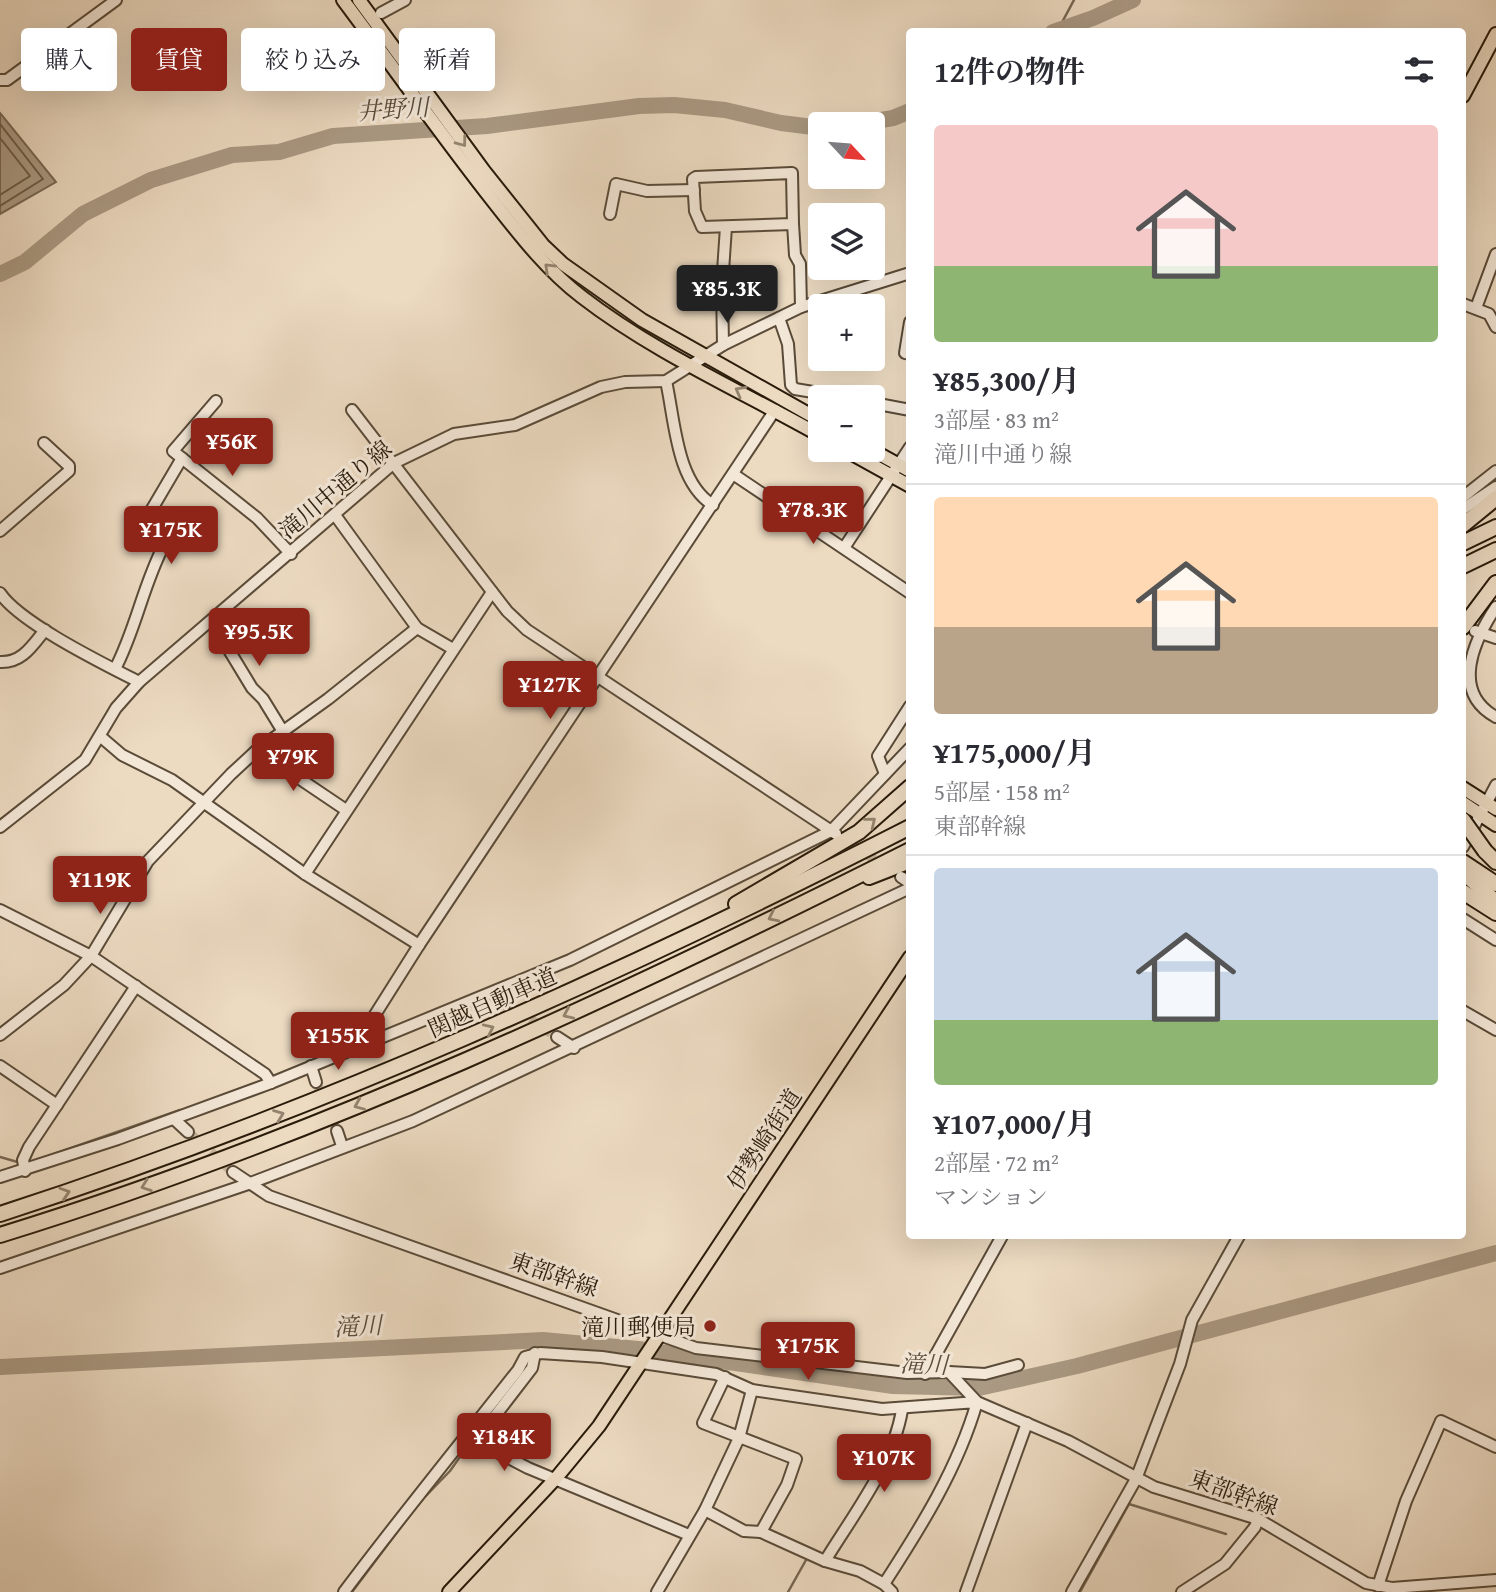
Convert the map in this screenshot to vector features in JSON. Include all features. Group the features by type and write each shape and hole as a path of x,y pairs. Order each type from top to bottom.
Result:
{"highway":[{"path":"1466,523 1496,498"},
{"path":"1466,542 1496,527"},
{"path":"1466,565 1496,550"},
{"path":"1471,630 1496,583"},
{"path":"622,968 822,856 859,832 906,791"},
{"path":"1466,824 1496,862"},
{"name":"関越自動車道","path":"0,1214 186,1150 316,1101 467,1039 622,968 906,829"},
{"name":"関越自動車道","path":"0,1236 213,1161 462,1062 631,986 906,851"},
{"path":"835,888 888,872 906,863"},
{"path":"1466,864 1496,884"},
{"path":"1466,875 1496,902"},
{"path":"1466,894 1496,913"}],"main road":[{"path":"343,0 399,69"},
{"path":"360,0 399,66"},
{"path":"1466,88 1496,34"},
{"path":"416,91 534,254 553,273 603,313 808,429"},
{"path":"477,172 563,264 622,307 808,414"},
{"path":"885,459 900,470"},
{"path":"878,462 900,470"},
{"path":"1466,791 1488,809 1496,825"},
{"path":"1466,804 1488,809"},
{"name":"伊勢崎街道","path":"643,1361 906,963"},
{"path":"449,1592 557,1477 599,1426 643,1361"}],"street":[{"path":"0,80 7,80 116,0"},
{"path":"381,13 405,0"},
{"path":"793,224 702,228 695,211 696,177 790,171 795,256 800,264 801,307"},
{"path":"610,214 616,184 647,191 694,190"},
{"path":"723,345 722,286 726,227"},
{"path":"1476,308 1495,259"},
{"name":"滝川中通り線","path":"0,827 85,760 116,708 139,682 394,463 454,434 515,425 601,387 666,382 723,345 801,307 906,274"},
{"path":"1466,305 1489,314 1496,327"},
{"path":"779,318 788,344 790,385 795,389 808,391"},
{"path":"666,382 685,470 692,486 713,505"},
{"path":"216,401 173,451 257,517 291,554"},
{"path":"885,405 906,409"},
{"path":"352,410 507,611 537,638 834,832"},
{"path":"354,1048 419,945 600,677 775,410"},
{"path":"0,531 23,514 69,471 69,466 44,443"},
{"path":"115,669 130,640 151,570 164,545 142,526 183,458"},
{"path":"844,548 900,470"},
{"path":"1466,495 1496,471"},
{"path":"733,474 906,590"},
{"path":"1466,507 1496,486"},
{"path":"335,515 417,628 453,649"},
{"path":"305,874 492,592"},
{"path":"0,593 7,603 45,630 139,682"},
{"path":"1496,607 1471,630 1469,680 1473,696 1484,710 1496,717"},
{"path":"212,622 252,688 263,699 282,730"},
{"path":"0,1035 64,985 91,956 148,861 202,803 257,750 328,699 417,628"},
{"path":"0,662 14,661 26,654 45,630"},
{"path":"1471,630 1496,638"},
{"path":"885,774 878,755 906,712"},
{"path":"101,737 122,755 172,780 305,874 419,945"},
{"path":"257,750 346,810"},
{"path":"0,1177 24,1166 174,1119 271,1083 492,995 570,960 834,832 906,752"},
{"path":"1466,842 1488,809 1496,785"},
{"path":"0,1268 248,1184 413,1121 574,1048 906,883"},
{"path":"0,910 91,956 265,1073 271,1083"},
{"path":"1466,921 1496,940"},
{"path":"24,1166 57,1105 136,986"},
{"path":"492,995 505,1003"},
{"path":"1466,1013 1496,1030"},
{"path":"557,1037 574,1048"},
{"path":"0,1066 57,1105"},
{"path":"311,1066 316,1082"},
{"path":"174,1119 188,1132"},
{"path":"337,1131 342,1146"},
{"name":"東部幹線","path":"233,1172 269,1196 657,1340 710,1351 925,1374 985,1374 1018,1365"},
{"path":"925,1374 1000,1239"},
{"path":"1072,1592 1136,1479 1192,1322 1238,1239"},
{"path":"344,1592 470,1439 525,1357 535,1353 643,1361 725,1377 752,1390 881,1409 978,1402 968,1436 888,1588 859,1572 825,1561 761,1532 744,1531 705,1510"},
{"name":"東部幹線","path":"952,1375 966,1393 978,1402 1027,1423 1136,1479 1258,1518 1364,1587 1422,1587 1496,1580"},
{"path":"725,1377 703,1423 796,1459 787,1487 761,1532"},
{"path":"657,1592 705,1510 739,1438 752,1390"},
{"path":"825,1561 878,1473 899,1426 902,1409"},
{"path":"1378,1586 1406,1501 1441,1421 1496,1447"},
{"path":"966,1592 1027,1423"},
{"path":"470,1439 528,1468 557,1477 689,1535"},
{"path":"1182,1592 1225,1564 1255,1527 1258,1518"}],"water":[{"path":"0,113 56,182 0,214"}],"waterway":[{"path":"1059,28 1074,0"},
{"name":"井野川","path":"1064,28 1133,0"},
{"name":"井野川","path":"0,274 25,262 83,214 151,180 232,155 279,152 333,136 487,126 639,106 674,105 725,110 808,126"},
{"name":"井野川","path":"886,119 906,113"},
{"path":"54,1154 180,1110"},
{"path":"0,1157 21,1163"},
{"name":"滝川","path":"0,1367 543,1340 638,1349 893,1386 979,1388 1077,1366 1496,1253"},
{"path":"544,1348 552,1341"},
{"path":"419,1503 450,1471 471,1441"},
{"path":"1080,1592 1129,1504 1226,1534"},
{"path":"352,1592 413,1511"},
{"path":"788,1592 806,1560"}],"tunnel":[{"path":"841,837 886,867"},
{"path":"505,1003 557,1037"},
{"path":"316,1082 337,1131"},
{"path":"188,1132 233,1172"}],"place":[{"name":"滝川郵便局","path":"710,1326"}]}
